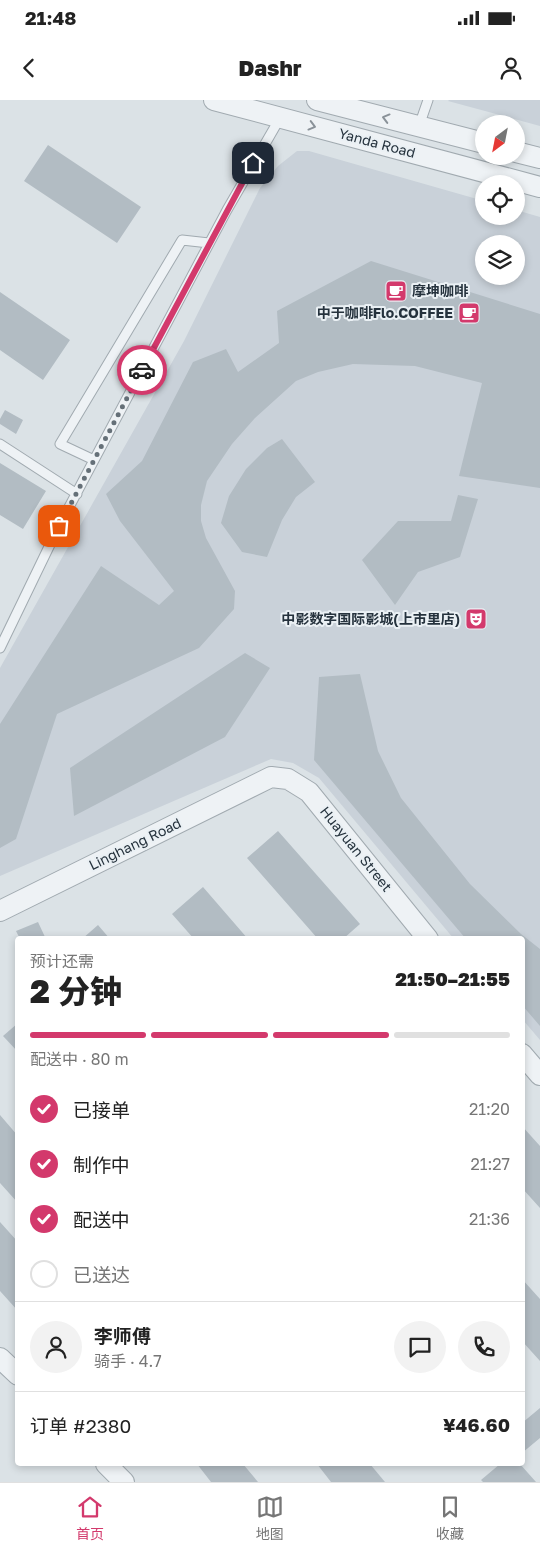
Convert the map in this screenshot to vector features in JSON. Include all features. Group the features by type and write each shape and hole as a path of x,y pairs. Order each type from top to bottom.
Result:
{"street":[{"name":"Yanda Road","path":"214,100 540,187"},
{"name":"Yanda Road","path":"317,100 475,141"},
{"path":"525,154 540,158"},
{"name":"Linghang Road","path":"0,910 271,777"},
{"name":"Huayuan Street","path":"271,777 288,779 309,792 426,936"},
{"path":"525,1058 540,1075"},
{"path":"0,1358 15,1372"},
{"path":"108,1466 124,1482"}],"lane":[{"path":"419,126 428,100"},
{"path":"0,648 59,526 209,243 280,118"},
{"path":"94,460 60,444 182,240 209,243"},
{"path":"0,444 77,494"}],"shaded area":[{"path":"540,100 540,126 525,122 525,115 500,115 448,101"},
{"path":"297,151 309,151 475,198 475,225 525,225 525,213 540,217 540,1040 525,1022 525,936 451,936 319,778 293,763 271,759 0,876 0,668 184,341 260,188 278,166"}],"building":[{"path":"48,145 141,207 117,243 24,181"},
{"path":"371,261 540,314 540,488 459,476 482,383 415,366 353,364 318,372 296,381 255,418 232,444 207,481 201,505 201,521 206,538 235,591 234,609 199,648 57,714 16,839 0,848 0,724 101,566 159,605 174,591 120,521 106,494 142,461 193,362 226,349 238,372 279,343 277,311"},
{"path":"0,292 70,340 43,380 0,350"},
{"path":"5,410 23,420 16,434 0,424 0,419"},
{"path":"282,439 315,482 296,497 282,520 267,557 242,552 221,523 229,496 246,469 267,448"},
{"path":"0,463 46,491 23,529 0,515"},
{"path":"458,495 478,499 460,557 418,572 395,605 362,560 398,521 451,521"},
{"path":"245,653 270,668 225,737 74,816 70,768"},
{"path":"360,674 378,751 401,798 470,884 524,936 463,936 314,760 319,677"},
{"path":"278,831 360,924 346,936 315,936 247,858"},
{"path":"203,887 245,936 191,936 172,914"},
{"path":"38,922 45,936 18,936 16,931"},
{"path":"98,925 107,936 85,936"},
{"path":"525,937 540,949 540,1026 525,1008"},
{"path":"15,1026 15,1049 3,1036"},
{"path":"0,1115 15,1132 15,1200 0,1183"},
{"path":"525,1129 540,1146 540,1208 525,1191"},
{"path":"0,1222 15,1239 15,1308 0,1291"},
{"path":"525,1282 540,1299 540,1361 525,1344"},
{"path":"540,1408 540,1438 525,1450 525,1420"},
{"path":"199,1466 245,1466 258,1482 211,1482"},
{"path":"319,1466 372,1466 385,1482 331,1482"},
{"path":"498,1466 522,1466 536,1482 483,1482 481,1480"}],"way so far":[{"path":"59,526 142,370"}],"place":[{"name":"摩坤咖啡","path":"396,291"},
{"name":"中于咖啡Flo.COFFEE","path":"469,313"},
{"name":"中影数字国际影城(上市里店)","path":"476,619"}],"route":[{"path":"142,370 253,163"}]}
